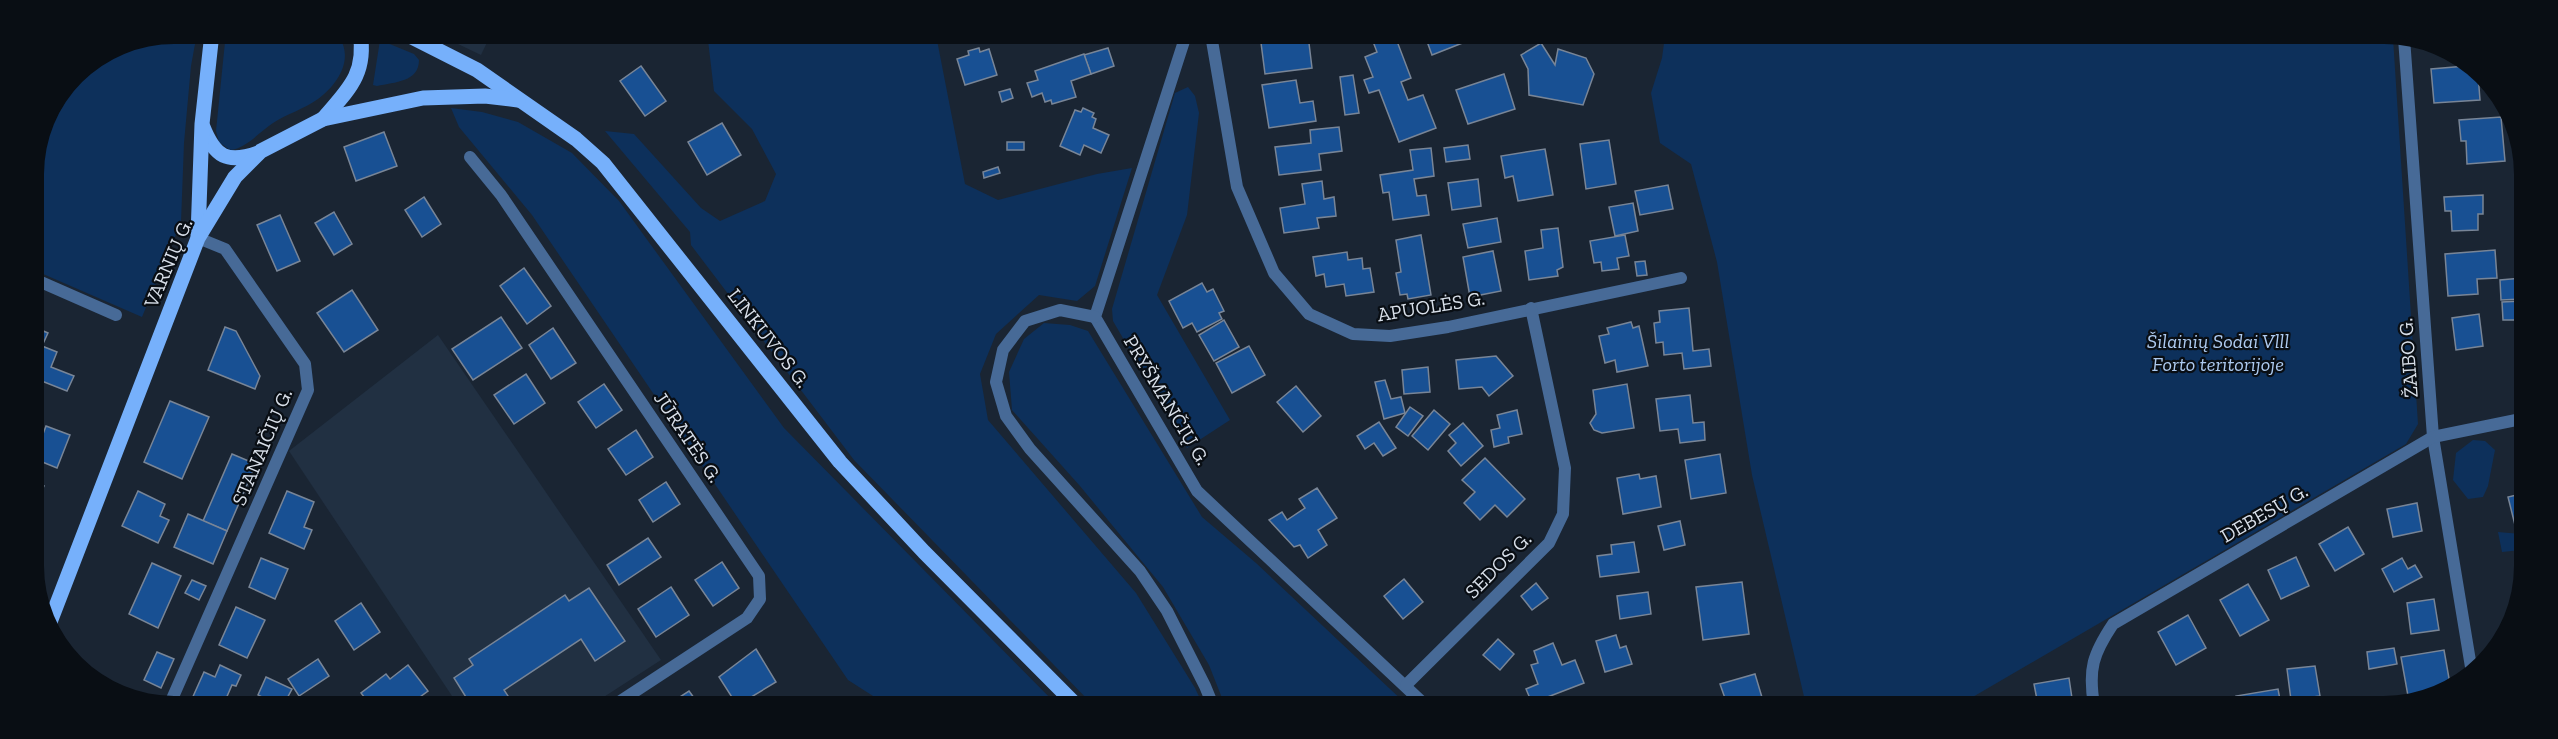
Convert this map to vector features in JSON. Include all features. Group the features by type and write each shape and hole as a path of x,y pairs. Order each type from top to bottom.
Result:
{"main road":[{"path":"198,238 202,124 211,44"},
{"path":"323,119 359,73 362,44"},
{"name":"LINKUVOS G.","path":"426,44 477,70 576,139 603,163 840,462 924,552 1067,696"},
{"name":"VARNIŲ G.","path":"53,614 198,238 236,177 261,152 323,119 423,98 485,96 521,100"},
{"path":"202,124 209,142 223,156 232,159 243,158 261,152"}],"street":[{"path":"1183,44 1095,317 1060,310 1025,321 1003,350 996,382 1006,416 1030,449 1140,571 1167,611 1209,696"},
{"name":"APUOLĖS G.","path":"1213,44 1237,188 1274,273 1309,314 1353,334 1390,336 1448,327 1681,278"},
{"name":"ŽAIBO G.","path":"2405,46 2433,437 2470,662"},
{"name":"JŪRATĖS G.","path":"470,156 507,205 759,576 760,599 747,618 628,696"},
{"name":"STANAIČIŲ G.","path":"173,696 308,390 305,364 225,249 198,238"},
{"path":"44,283 116,315"},
{"name":"SEDOS G.","path":"1406,685 1549,543 1563,514 1565,468 1531,308"},
{"name":"PRYŠMANČIŲ G.","path":"1095,317 1197,491 1416,695"},
{"name":"DEBESŲ G.","path":"2092,695 2090,683 2096,650 2113,624 2433,437 2514,420"}],"shaded area":[{"path":"458,44 486,44 481,55"},
{"path":"438,335 661,660 606,696 452,696 289,451"}],"green space":[{"path":"195,44 184,143 181,222 142,317 44,274 46,148 53,124 65,101 101,65 124,53 148,46"},
{"path":"225,44 343,44 345,60 338,78 318,99 273,123 236,149 230,150 219,142 216,131"},
{"path":"379,44 390,44 414,54 419,60 415,73 405,80 373,85"},
{"path":"708,44 938,44 965,184 998,200 1097,174 1132,168 1095,286 1077,301 1039,295 996,334 980,374 988,420 1136,593 1199,696 1084,696 854,460 691,245 690,232 605,131 634,134 701,208 720,221 765,201 776,174 752,129 714,91"},
{"name":"Šilainių Sodai Vlll Forto teritorijoje","path":"1664,44 2393,45 2418,424 2406,444 1976,695 1804,695 1752,475 1717,262 1691,164 1660,143 1651,93"},
{"path":"1188,87 1195,96 1199,113 1187,215 1157,295 1230,420 1187,448 1113,321 1112,309 1175,93"},
{"path":"451,108 482,112 518,122 572,153 619,201 784,428 1048,696 873,696 848,680 532,215 459,127"},
{"path":"1044,323 1070,325 1088,331 1202,517 1256,563 1397,695 1221,696 1209,665 1163,587 1080,486 1012,410 1009,372 1024,339"},
{"path":"2473,440 2485,441 2495,450 2488,486 2483,497 2468,499 2453,480 2456,453"},
{"path":"2498,532 2514,533 2514,551 2502,552"}],"building":[{"path":"1261,44 1309,44 1312,68 1265,74"},
{"path":"1374,44 1398,44 1411,78 1401,82 1408,100 1423,95 1436,128 1399,142 1379,90 1369,93 1364,80 1373,77 1365,57 1377,52"},
{"path":"1428,44 1460,44 1432,55"},
{"path":"1542,44 1555,65 1558,49 1586,58 1594,74 1583,105 1529,95 1528,69 1521,55"},
{"path":"979,48 980,52 989,49 997,75 965,85 957,59 969,55 968,51"},
{"path":"1108,48 1114,66 1091,74 1084,55"},
{"path":"1084,54 1091,74 1071,81 1076,97 1052,104 1051,100 1045,102 1042,93 1032,97 1027,83 1038,80 1035,71"},
{"path":"641,66 666,101 645,116 620,81"},
{"path":"2458,67 2479,85 2480,100 2434,103 2431,69"},
{"path":"1504,74 1515,109 1468,124 1456,90"},
{"path":"1353,75 1359,113 1345,115 1340,77"},
{"path":"1296,80 1300,103 1313,101 1316,121 1269,128 1262,85"},
{"path":"1010,89 1013,98 1002,102 999,92"},
{"path":"1083,108 1094,113 1092,117 1096,119 1093,128 1109,135 1101,153 1084,145 1080,155 1060,146 1075,110 1081,112"},
{"path":"2501,117 2505,161 2467,164 2466,141 2461,141 2459,120"},
{"path":"722,123 741,155 707,175 688,142"},
{"path":"1339,127 1342,151 1319,154 1321,170 1279,175 1275,147 1311,143 1310,130"},
{"path":"384,132 397,166 356,181 344,147"},
{"path":"1609,140 1616,184 1586,189 1580,144"},
{"path":"1007,142 1024,142 1024,150 1007,150"},
{"path":"1468,145 1470,159 1446,162 1444,148"},
{"path":"1431,148 1434,176 1414,179 1417,196 1426,195 1429,215 1393,220 1389,192 1383,193 1380,175 1413,170 1410,150"},
{"path":"1545,149 1553,195 1518,201 1513,176 1505,178 1501,156"},
{"path":"998,167 1000,173 984,178 983,172"},
{"path":"1478,179 1481,206 1452,210 1448,183"},
{"path":"1322,181 1324,199 1334,197 1336,216 1317,218 1319,228 1284,233 1280,208 1305,204 1302,184"},
{"path":"1668,185 1673,209 1640,215 1635,191"},
{"path":"2483,195 2483,214 2478,214 2478,230 2452,231 2451,211 2445,211 2444,197"},
{"path":"424,197 441,224 422,237 405,210"},
{"path":"1633,203 1638,231 1615,236 1609,207"},
{"path":"334,212 352,244 334,255 315,223"},
{"path":"280,215 300,261 277,271 257,225"},
{"path":"1497,218 1501,242 1468,248 1463,224"},
{"path":"1558,228 1563,267 1557,270 1558,276 1529,280 1525,251 1543,248 1541,230"},
{"path":"1421,235 1431,295 1408,299 1407,294 1400,295 1396,273 1401,272 1396,240"},
{"path":"1625,235 1629,256 1617,258 1619,269 1602,271 1601,262 1594,263 1590,241"},
{"path":"2495,250 2497,278 2477,279 2478,294 2448,296 2445,254"},
{"path":"1493,251 1501,291 1470,297 1463,257"},
{"path":"1347,252 1348,260 1362,258 1363,269 1370,268 1374,292 1346,296 1344,284 1326,287 1324,274 1316,276 1313,257"},
{"path":"1645,261 1647,275 1637,276 1635,262"},
{"path":"524,268 551,306 527,324 500,286"},
{"path":"2514,279 2514,299 2501,300 2500,280"},
{"path":"1202,283 1207,292 1213,289 1224,311 1219,313 1222,319 1197,332 1192,323 1183,328 1169,301"},
{"path":"352,290 378,330 344,352 317,313"},
{"path":"2514,301 2514,320 2503,320 2502,302"},
{"path":"1689,308 1693,351 1709,349 1711,366 1684,369 1682,353 1664,355 1663,342 1656,343 1654,323 1660,322 1659,311"},
{"path":"2479,314 2483,346 2456,350 2452,318"},
{"path":"501,317 522,348 473,380 452,349"},
{"path":"1224,320 1239,347 1214,361 1199,335"},
{"path":"1631,322 1633,328 1639,326 1648,366 1617,372 1615,360 1605,363 1599,336 1609,334 1607,328"},
{"path":"225,327 236,331 260,376 255,389 208,370"},
{"path":"553,328 576,363 551,379 529,345"},
{"path":"1249,346 1265,375 1232,393 1216,363"},
{"path":"44,347 57,352 51,367 74,376 67,391 44,382"},
{"path":"1496,356 1513,376 1489,396 1482,387 1459,389 1456,360"},
{"path":"1428,367 1430,392 1404,394 1402,370"},
{"path":"526,374 545,403 514,424 494,395"},
{"path":"1385,380 1391,399 1401,397 1405,413 1384,419 1375,382"},
{"path":"604,384 622,410 596,428 578,402"},
{"path":"1627,384 1634,428 1602,433 1594,430 1590,423 1596,414 1593,390"},
{"path":"1296,386 1321,416 1303,432 1277,402"},
{"path":"1690,395 1693,423 1704,422 1705,440 1680,443 1678,429 1660,431 1656,399"},
{"path":"170,401 209,417 182,479 144,462"},
{"path":"1410,407 1423,416 1408,436 1396,427"},
{"path":"1434,410 1450,424 1428,450 1412,436"},
{"path":"1517,410 1522,434 1508,437 1509,443 1494,447 1491,430 1500,428 1497,415"},
{"path":"1379,422 1396,448 1383,456 1374,443 1365,449 1357,436"},
{"path":"1463,423 1483,446 1461,466 1448,451 1456,443 1449,435"},
{"path":"46,426 70,435 57,468 44,463"},
{"path":"636,430 653,457 626,475 608,449"},
{"path":"232,454 256,464 227,531 203,521"},
{"path":"1720,454 1726,493 1691,499 1685,460"},
{"path":"1485,458 1525,499 1507,517 1495,505 1480,520 1464,503 1475,492 1462,480"},
{"path":"1639,474 1640,479 1656,476 1661,507 1623,514 1617,478"},
{"path":"666,482 680,504 653,522 639,500"},
{"path":"1317,488 1337,518 1318,530 1327,545 1308,558 1300,545 1294,547 1269,520 1282,512 1287,520 1305,508 1299,499"},
{"path":"138,491 165,504 160,516 169,520 158,543 122,526"},
{"path":"287,491 314,502 304,527 312,530 304,549 269,533"},
{"path":"2514,496 2514,521 2508,497"},
{"path":"2417,503 2422,531 2393,537 2387,509"},
{"path":"188,514 227,531 213,564 174,547"},
{"path":"1680,521 1685,545 1664,550 1658,526"},
{"path":"2348,527 2364,554 2335,571 2319,544"},
{"path":"648,538 661,557 619,585 607,565"},
{"path":"1634,542 1639,572 1600,577 1597,556 1612,554 1611,545"},
{"path":"2296,557 2309,586 2281,599 2268,570"},
{"path":"261,558 288,569 275,599 249,587"},
{"path":"2402,558 2408,569 2415,565 2422,577 2394,592 2382,569"},
{"path":"722,562 739,588 713,606 695,580"},
{"path":"152,563 181,576 158,628 129,614"},
{"path":"1404,579 1423,602 1403,619 1384,596"},
{"path":"192,580 206,586 199,600 185,593"},
{"path":"1742,582 1749,634 1703,640 1696,587"},
{"path":"1536,583 1548,598 1532,610 1521,596"},
{"path":"2248,584 2269,620 2240,636 2220,600"},
{"path":"671,587 689,615 656,637 638,609"},
{"path":"589,588 625,641 595,661 581,639 504,690 508,696 465,696 454,678 473,665 469,659 565,595 569,601"},
{"path":"1648,592 1651,614 1620,619 1617,596"},
{"path":"2434,599 2439,630 2411,634 2407,603"},
{"path":"361,603 380,632 354,650 335,621"},
{"path":"236,607 265,620 247,658 219,645"},
{"path":"2188,615 2206,648 2176,665 2158,632"},
{"path":"1616,635 1620,648 1626,646 1632,664 1605,672 1596,641"},
{"path":"1498,639 1514,654 1500,670 1483,655"},
{"path":"1553,643 1562,665 1575,660 1584,683 1552,695 1529,695 1526,689 1538,684 1531,665 1538,663 1534,651"},
{"path":"2394,648 2397,664 2369,669 2367,652"},
{"path":"756,649 776,682 753,696 731,696 719,677"},
{"path":"2444,650 2449,678 2434,686 2408,693 2401,657"},
{"path":"157,652 174,659 161,688 144,680"},
{"path":"318,659 329,676 299,696 288,679"},
{"path":"220,665 241,675 236,686 232,685 227,696 193,696 204,672 215,677"},
{"path":"408,665 428,691 421,696 363,696 361,693 386,674 390,679"},
{"path":"2315,666 2320,695 2290,695 2287,669"},
{"path":"1755,674 1761,695 1724,695 1720,684"},
{"path":"266,677 292,689 288,696 258,695"},
{"path":"2069,678 2072,695 2036,695 2034,684"},
{"path":"2278,689 2279,695 2242,695"},
{"path":"689,691 692,696 682,696"}]}
